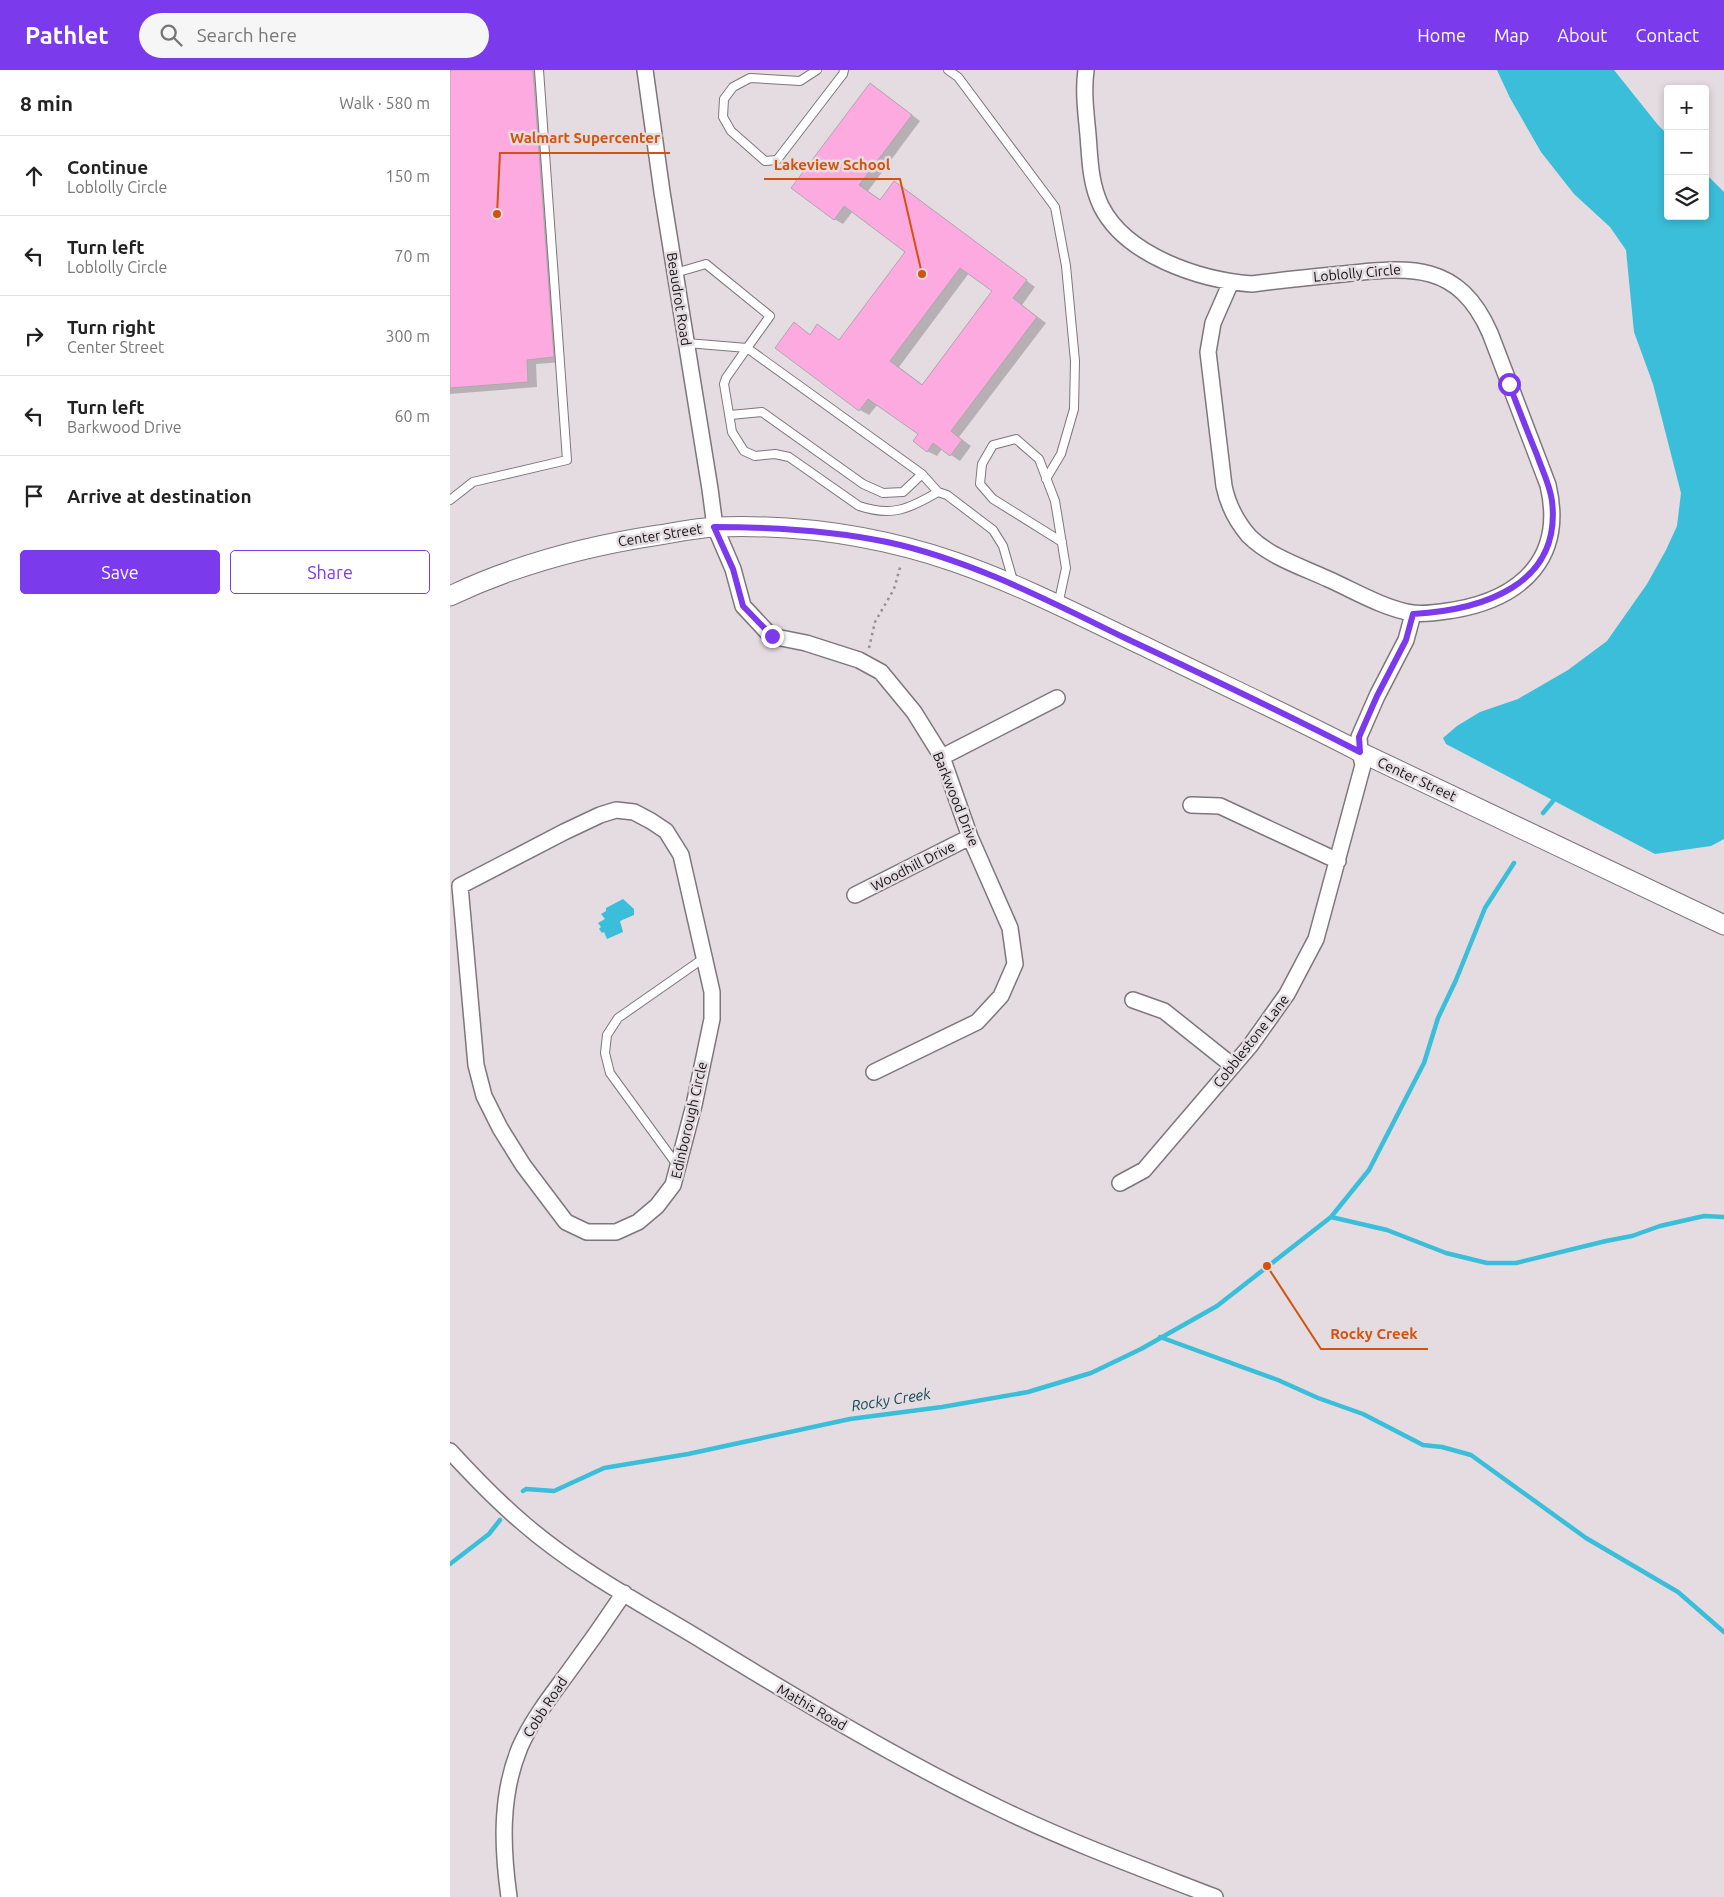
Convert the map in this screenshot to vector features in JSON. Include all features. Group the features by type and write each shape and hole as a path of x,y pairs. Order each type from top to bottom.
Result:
{"street":[{"name":"Beaudrot Road","path":"646,70 662,192 710,489 714,527"},
{"name":"Loblolly Circle","path":"1086,70 1084,94 1093,184 1106,214 1125,236 1151,254 1198,274 1231,282 1252,284 1387,269 1412,270 1425,272 1446,281 1472,302 1484,319 1548,485 1553,512 1550,538 1540,561 1528,576 1506,592 1487,601 1464,608 1413,614 1382,604 1271,552 1250,536 1234,515 1224,486 1208,352 1213,323 1231,282"},
{"name":"Center Street","path":"450,596 509,570 573,551 622,540 714,527 797,529 830,532 888,543 954,562 1058,605 1360,752 1724,925"},
{"name":"Barkwood Drive","path":"714,527 733,569 743,606 772,636 806,644 865,663 881,672 914,712 942,757 970,837 1010,928 1015,964 1001,996 977,1022 874,1072"},
{"path":"1360,752 1359,737 1377,696 1406,640 1413,614"},
{"path":"942,757 1057,698"},
{"name":"Cobblestone Lane","path":"1120,1183 1144,1170 1233,1066 1287,994 1316,940 1363,765 1360,752"},
{"path":"1191,805 1220,806 1338,861"},
{"name":"Edinborough Circle","path":"616,810 634,812 666,832 681,855 704,958 712,992 712,1019 694,1105 673,1185 657,1206 638,1222 616,1232 587,1232 566,1222 523,1165 500,1128 484,1096 476,1065 455,888 600,815 616,810"},
{"name":"Woodhill Drive","path":"855,895 970,837"},
{"path":"1133,1000 1164,1011 1233,1066"},
{"name":"Mathis Road","path":"450,1451 481,1485 523,1524 569,1558 778,1687 914,1765 1019,1817 1215,1897"},
{"name":"Cobb Road","path":"509,1897 504,1834 505,1805 519,1749 539,1712 624,1593"}],"lane":[{"path":"450,500 473,482 567,460 539,70"},
{"path":"817,70 800,81 750,78 733,87 724,100 723,117 731,131 765,161 777,160 843,74 844,70"},
{"path":"948,70 958,77 1055,207 1066,266 1075,361 1074,409 1061,454 1046,479"},
{"path":"675,273 706,264 770,316 726,378 725,394 732,432 744,451 755,456 775,454 789,457 859,506 870,510 887,512 902,510 938,492"},
{"path":"686,343 747,348 922,474 938,492 947,494 958,501 993,530 1003,546 1015,586"},
{"path":"730,414 762,412 863,484 883,493 903,492 922,474"},
{"path":"1058,605 1066,568 1062,542 1054,501 1038,459 1016,439 993,445 982,464 980,484 993,499 1062,542"},
{"path":"679,1167 610,1073 605,1053 607,1035 618,1018 704,958"}],"path":[{"path":"865,663 875,622 894,588 901,564"}],"water":[{"path":"1497,70 1614,70 1664,131 1664,220 1709,220 1709,177 1724,192 1724,839 1711,846 1655,854 1446,744 1443,738 1457,726 1480,712 1518,699 1568,670 1607,641 1647,584 1666,550 1677,526 1681,493 1653,384 1634,332 1626,250 1610,227 1574,194 1541,152 1510,98"},
{"path":"623,899 634,909 634,915 620,921 623,932 607,939 604,932 602,933 599,929 601,927 598,923 605,919 601,914 606,911 606,908"}],"building":[{"path":"450,70 533,70 554,357 527,360 528,382 450,388"},
{"path":"870,83 912,115 859,185 880,200 894,181 1027,280 1013,298 1037,317 951,431 962,440 950,456 933,443 927,452 913,441 918,434 868,399 859,411 775,348 794,322 810,335 817,324 839,340 905,252 844,206 834,220 791,188","holes":["960,268 992,291 922,385 890,361"]}],"waterway":[{"name":"Rocky Creek","path":"1543,813 1553,801"},
{"name":"Rocky Creek","path":"523,1491 526,1489 554,1491 604,1468 688,1454 850,1419 942,1407 1028,1392 1091,1373 1141,1349 1217,1306 1331,1217 1369,1170 1424,1063 1438,1018 1456,980 1485,908 1514,863"},
{"path":"1331,1217 1387,1230 1446,1253 1487,1263 1516,1263 1632,1236 1660,1226 1704,1216 1724,1217"},
{"path":"1160,1337 1278,1380 1318,1398 1363,1414 1423,1445 1442,1447 1471,1455 1586,1538 1678,1592 1724,1632"},
{"name":"Rocky Creek","path":"450,1564 489,1534 500,1520"}],"place":[{"name":"Walmart Supercenter","path":"497,214"},
{"name":"Lakeview School","path":"922,274"},
{"name":"Rocky Creek","path":"1267,1266"}],"route":[{"path":"772,636 743,606 733,569 714,527 780,528 830,532 888,543 954,562 997,578 1044,599 1360,752 1359,737 1377,696 1406,640 1413,614 1464,608 1487,601 1506,592 1528,576 1540,561 1547,548 1552,525 1552,500 1509,384"}]}
